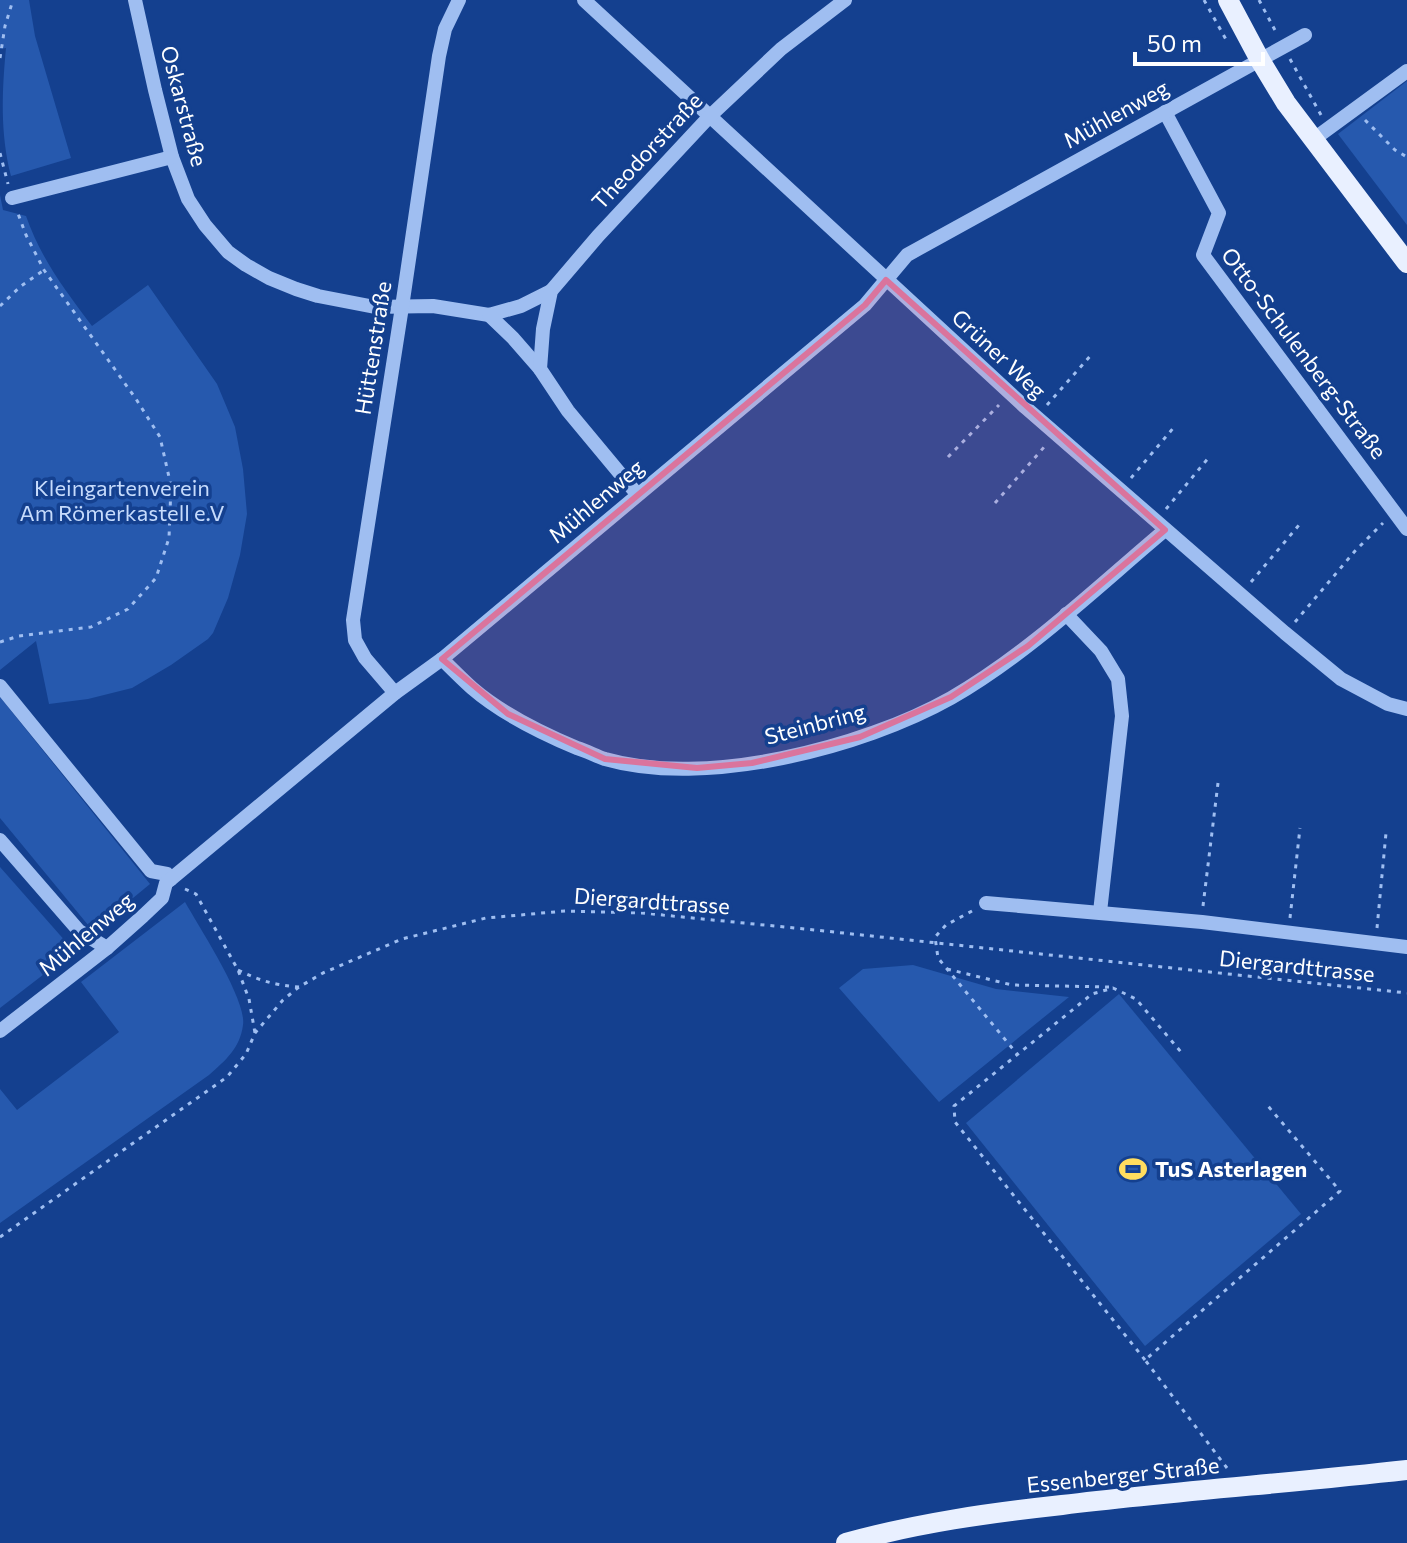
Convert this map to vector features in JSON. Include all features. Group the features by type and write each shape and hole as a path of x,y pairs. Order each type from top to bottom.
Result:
{"main road":[{"path":"1228,0 1286,103 1321,134 1407,263"},
{"name":"Essenberger Straße","path":"846,1543 980,1515 1407,1470"}],"street":[{"name":"Oskarstraße","path":"135,0 172,157 188,199 228,252 246,265 269,278 318,296 375,307 433,306 489,315 521,306 551,291"},
{"name":"Grüner Weg","path":"584,0 1010,394 1160,526 1341,679 1388,704 1407,709"},
{"name":"Theodorstraße","path":"540,369 543,329 551,291 709,117 781,49 845,0"},
{"name":"Hüttenstraße","path":"395,693 365,658 355,640 353,620 439,56 445,29 457,1"},
{"name":"Mühlenweg","path":"0,1031 107,948 162,898 166,883 395,693 442,659 865,305 907,255 1305,35"},
{"path":"1321,134 1407,71"},
{"name":"Otto-Schulenberg-Straße","path":"1165,112 1219,213 1203,255 1407,529"},
{"path":"12,198 172,157"},
{"path":"489,315 540,369 568,411 637,494"},
{"name":"Steinbring","path":"442,659 474,690 508,714 560,741 605,759 645,766 697,768 752,763 809,752 860,737 906,720 951,697 1028,646 1160,526"},
{"path":"1066,614 1101,651 1118,679 1122,716 1100,912"},
{"path":"0,686 151,871 167,874 171,879"},
{"path":"0,840 79,931 107,948"},
{"path":"986,903 1202,922 1407,947"}],"path":[{"path":"0,58 13,0"},
{"path":"1204,0 1229,44"},
{"path":"1259,0 1321,134"},
{"path":"1356,109 1371,128 1407,157"},
{"path":"0,153 26,235 44,270 160,437 171,486 169,538 156,578 128,609 91,627 19,636 0,642"},
{"path":"0,306 44,270"},
{"path":"1036,417 1092,354"},
{"path":"948,457 1010,394"},
{"path":"1120,491 1175,426"},
{"path":"995,503 1055,434"},
{"path":"1160,526 1210,456"},
{"path":"1285,633 1355,551 1394,512"},
{"path":"1241,594 1299,525"},
{"path":"1202,922 1218,783"},
{"path":"1289,933 1300,828"},
{"path":"1375,944 1386,833"},
{"path":"171,879 176,885 196,894 238,970 249,999 255,1033"},
{"path":"986,903 946,925 935,937 935,944 938,958 1017,1054"},
{"name":"Diergardttrasse","path":"0,1237 227,1077 246,1054 255,1033 283,1000 299,987 323,973 402,939 486,918 565,911 657,915 1407,993"},
{"path":"947,969 1012,985 1113,988 1136,999 1181,1052"},
{"path":"238,970 266,983 299,987"},
{"path":"1113,988 1092,994 954,1106 955,1122 1242,1487"},
{"path":"1145,1360 1340,1191 1268,1106"}],"highlighted area":[{"path":"886,280 1165,530 1028,646 951,697 860,737 752,763 697,768 605,759 508,714 442,659 865,305"}],"green space":[{"path":"0,0 29,0 35,36 71,158 11,176 4,128 6,48 0,49"},
{"path":"1407,81 1407,225 1338,134"},
{"name":"Kleingartenverein Am Römerkastell e.V","path":"0,195 3,210 26,216 46,260 92,326 148,285 217,384 235,427 243,469 247,514 240,555 228,598 213,633 171,665 132,688 88,699 49,704 36,641 0,670"},
{"path":"0,697 150,884 93,931 0,818"},
{"path":"0,867 74,951 0,1008"},
{"path":"185,902 238,999 243,1025 235,1047 209,1075 0,1223 0,1089 17,1110 119,1032 81,982"},
{"path":"913,965 996,989 1069,997 939,1102 839,988 863,969"},
{"name":"TuS Asterlagen","path":"1119,994 1301,1214 1145,1346 966,1123"}],"place":[{"name":"TuS Asterlagen","path":"1133,1169"}]}
